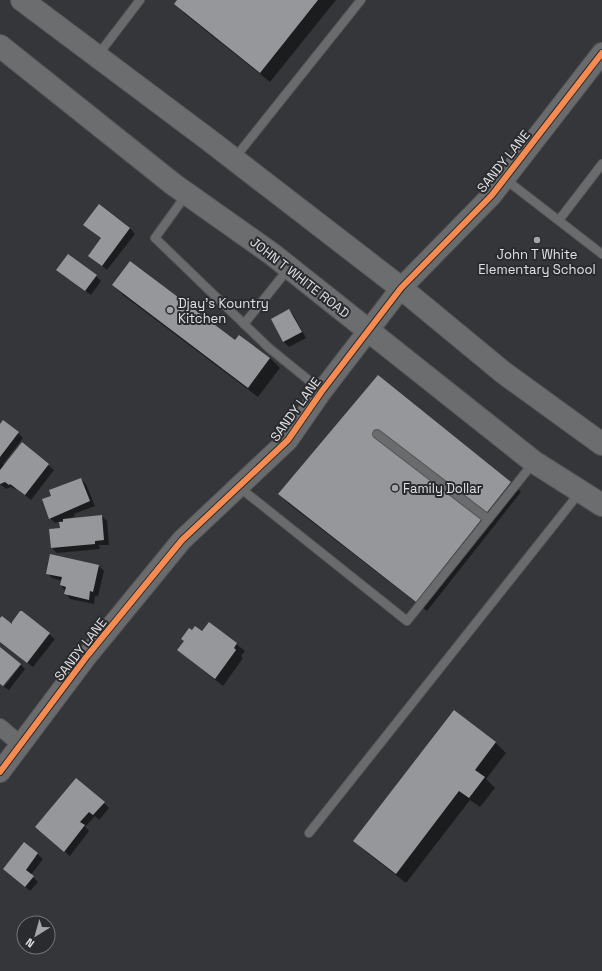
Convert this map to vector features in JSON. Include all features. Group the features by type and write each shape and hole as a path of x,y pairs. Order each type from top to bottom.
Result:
{"main road":[{"path":"22,0 234,159 401,288 504,373 602,444"},
{"name":"JOHN T WHITE ROAD","path":"0,46 173,184 289,268 534,462 602,505"}],"street":[{"name":"SANDY LANE","path":"0,772 87,656 182,540 288,440 322,390 401,288 492,195 602,53"},
{"path":"0,726 21,745"}],"lane":[{"path":"97,57 140,0"},
{"path":"234,159 361,0"},
{"path":"559,220 602,164"},
{"path":"505,179 602,254"},
{"path":"187,193 155,238 269,348 322,390"},
{"path":"244,324 289,268"},
{"path":"377,434 488,520"},
{"path":"239,486 407,621 534,462"},
{"path":"309,833 581,492"}],"building":[{"path":"177,0 318,0 260,73 174,4"},
{"path":"99,204 130,228 102,266 88,256 101,238 83,225"},
{"path":"68,254 97,275 85,291 56,270"},
{"name":"Djay's Kountry Kitchen","path":"130,261 235,340 239,335 270,358 248,388 112,285"},
{"path":"289,309 302,332 283,342 271,319"},
{"name":"Family Dollar","path":"378,375 511,482 416,602 278,494"},
{"path":"3,420 19,432 0,457 0,424"},
{"path":"22,442 49,464 25,495 10,484 9,485 5,482 0,484 0,470"},
{"path":"81,478 90,501 49,519 42,499 51,496 49,490"},
{"path":"102,515 104,540 95,541 95,544 51,548 49,529 60,528 59,522 63,522 63,519"},
{"path":"50,554 99,565 93,592 90,591 89,600 64,594 66,587 60,585 62,577 46,574"},
{"path":"20,611 50,633 27,663 0,642 0,618 2,616 12,624"},
{"path":"209,622 237,643 234,648 236,650 215,679 177,650 184,641 181,639 189,628 192,630 195,626 202,631"},
{"path":"0,647 21,664 3,686 0,684"},
{"path":"454,710 496,742 475,770 485,777 469,798 459,791 396,874 353,841"},
{"path":"76,778 105,802 93,815 89,812 80,822 85,825 64,852 35,827"},
{"path":"24,842 38,853 26,870 34,876 25,887 3,869"}],"cycle path":[{"path":"0,772 87,656 182,540 288,440 322,391 401,288 492,195 602,53"}],"place":[{"name":"John T White Elementary School","path":"537,240"},
{"name":"Djay's Kountry Kitchen","path":"170,310"},
{"name":"Family Dollar","path":"395,488"}]}
